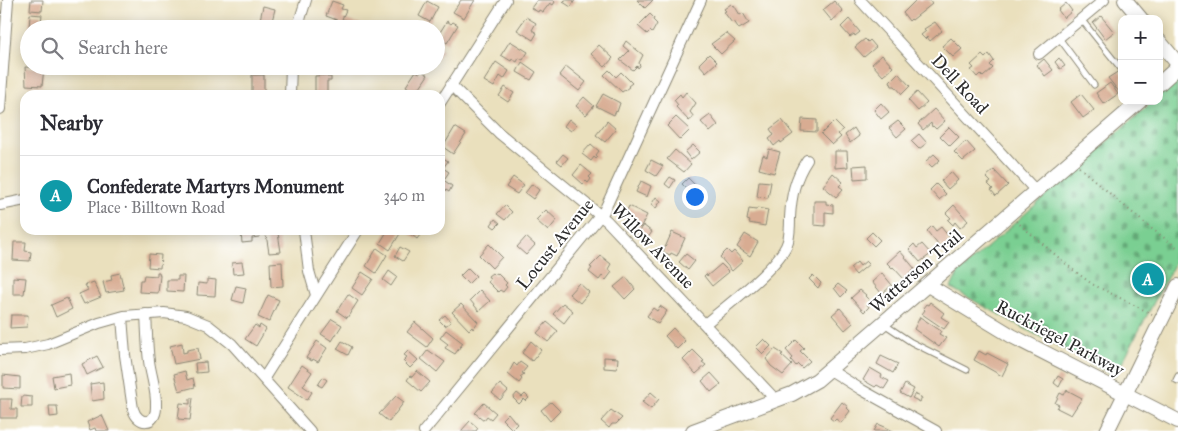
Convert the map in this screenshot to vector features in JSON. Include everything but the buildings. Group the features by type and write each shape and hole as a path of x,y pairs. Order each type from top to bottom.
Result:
{"main road":[{"path":"1125,0 1138,15"},
{"path":"1163,46 1178,65 1163,80"},
{"name":"Watterson Trail","path":"693,431 776,400 806,386 830,370 1135,105"},
{"name":"Ruckriegel Parkway","path":"928,284 1012,336 1178,420"},
{"path":"1107,431 1178,286"}],"street":[{"path":"0,109 8,0"},
{"path":"300,20 306,0"},
{"path":"445,95 506,0"},
{"name":"Locust Avenue","path":"424,431 609,203 701,0"},
{"name":"Dell Road","path":"860,0 1036,191"},
{"path":"1039,54 1104,0"},
{"path":"290,90 291,75"},
{"name":"Willow Avenue","path":"451,85 499,133 601,215 776,400"},
{"path":"705,324 769,268 784,251 788,240 791,199 795,181 807,160"},
{"path":"0,205 20,201"},
{"path":"305,235 309,271 316,296"},
{"path":"264,378 355,235"},
{"path":"0,350 25,349 48,344 99,323 122,316 164,313 186,316 208,325 232,344 310,431"},
{"path":"122,316 127,372 133,409 135,416 141,420 148,421 153,418 156,407 149,359 146,314"},
{"path":"830,370 936,431"}],"lane":[{"path":"1081,19 1118,65"},
{"path":"1059,38 1094,85"},
{"path":"884,323 911,342 966,370"},
{"path":"1178,376 1176,380 1178,381"}],"path":[{"path":"1072,161 1148,226 1178,248"},
{"path":"1009,215 1092,284 1162,319"}],"green space":[{"path":"1177,80 1178,257 1115,376 951,288 958,273 1148,105 1163,105 1163,92"}],"place":[{"name":"Confederate Martyrs Monument","path":"1148,279"}]}
